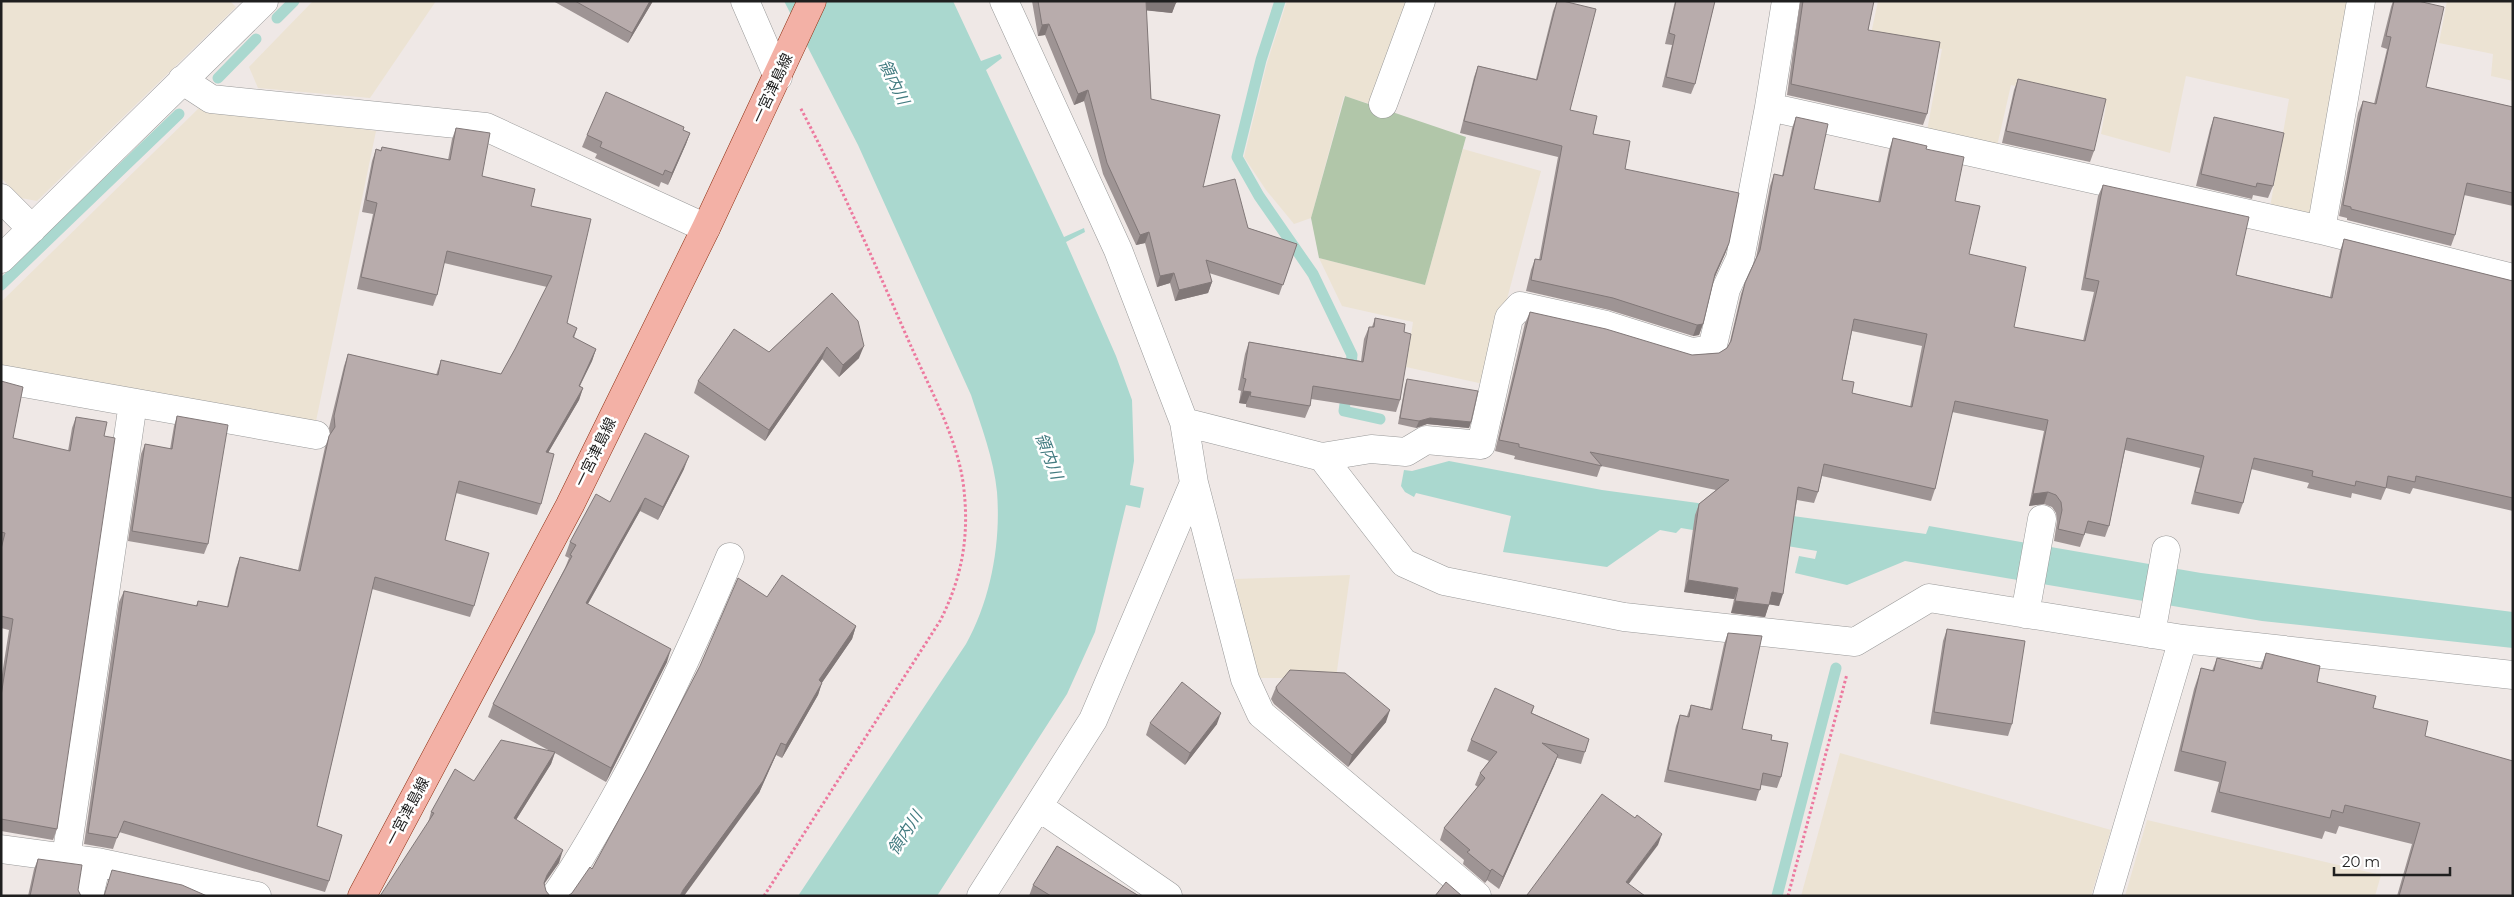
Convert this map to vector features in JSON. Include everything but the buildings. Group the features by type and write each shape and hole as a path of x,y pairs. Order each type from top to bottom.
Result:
{"main road":[{"name":"一宮津島線","path":"362,896 570,504 706,228 812,1"}],"street":[{"path":"1,259 264,1"},
{"path":"745,1 778,77"},
{"path":"1004,1 1118,250 1184,422 1194,483 1245,679 1261,714 1477,896"},
{"path":"1383,104 1421,1"},
{"path":"1184,422 1322,457 1371,449 1406,452 1426,440 1481,445 1509,318 1520,306 1606,325 1692,352 1712,349 1726,289 1740,259 1769,107 1786,1"},
{"path":"2321,230 2361,1"},
{"path":"182,80 211,99 486,127 706,228"},
{"path":"1769,107 2321,230 2513,278"},
{"path":"1,198 32,229"},
{"path":"1,379 316,436"},
{"path":"66,858 133,403"},
{"path":"1322,457 1404,563 1444,581 1624,617 1855,642 1929,598 2026,602 2152,625 2183,639 2513,675"},
{"path":"982,896 1093,720 1194,483"},
{"path":"2026,602 2040,529"},
{"path":"2152,625 2165,556"},
{"path":"555,896 572,873 636,760 690,653 730,557"},
{"path":"2107,896 2183,639"},
{"path":"1039,807 1168,896"},
{"path":"1,849 97,862 257,896"},
{"path":"89,896 97,862"}],"path":[{"path":"764,896 940,621 954,594 965,551 963,480 946,424 838,179 799,105 778,77"},
{"path":"1788,896 1855,642"}],"shaded area":[{"path":"1,1 230,1 236,7 37,201 21,198 1,178"},
{"path":"313,1 436,1 370,98 258,88 249,67"},
{"path":"1287,1 1414,1 1377,106 1344,96 1311,218 1294,224 1266,190 1244,157 1267,63"},
{"path":"1878,1 2351,1 2317,217 2269,213 2289,99 2186,76 2170,153 2101,134 2106,106 2011,85 1997,146 1927,131 1942,49 1871,34"},
{"path":"2447,1 2513,1 2513,81 2491,76 2493,54 2439,43"},
{"path":"200,107 376,131 315,426 1,372 1,302"},
{"path":"1463,149 1541,171 1502,318 1488,385 1406,367 1413,322 1342,306 1319,258 1425,285"},
{"path":"1350,575 1336,678 1255,678 1235,579"},
{"path":"1840,753 2111,830 2091,896 1801,896"},
{"path":"2147,820 2381,875 2375,896 2125,896"}],"green space":[{"path":"1345,96 1466,137 1425,285 1319,258 1311,218"}],"water":[{"name":"領内川","path":"784,1 953,1 981,61 1000,54 1002,58 986,70 1064,237 1084,228 1085,232 1066,242 1116,356 1132,400 1134,461 1130,485 1144,488 1140,508 1126,505 1095,632 1067,694 937,896 798,896 966,644 975,627 988,590 996,551 998,511 993,467 971,395 858,145"},
{"path":"1449,461 1602,490 1926,534 1929,526 2201,573 2513,612 2513,648 2262,621 1905,561 1847,585 1795,573 1799,556 1815,559 1817,551 1681,528 1676,533 1660,530 1607,567 1503,552 1511,516 1416,493 1414,497 1405,492 1401,486 1404,470 1412,471"}],"waterway":[{"path":"277,18 294,1"},
{"path":"1280,1 1261,60 1237,157 1259,196 1313,274 1352,355 1350,374"},
{"path":"218,78 256,39"},
{"path":"1,285 179,114"},
{"path":"1347,390 1344,411 1380,419"},
{"path":"1777,896 1836,668"}]}
